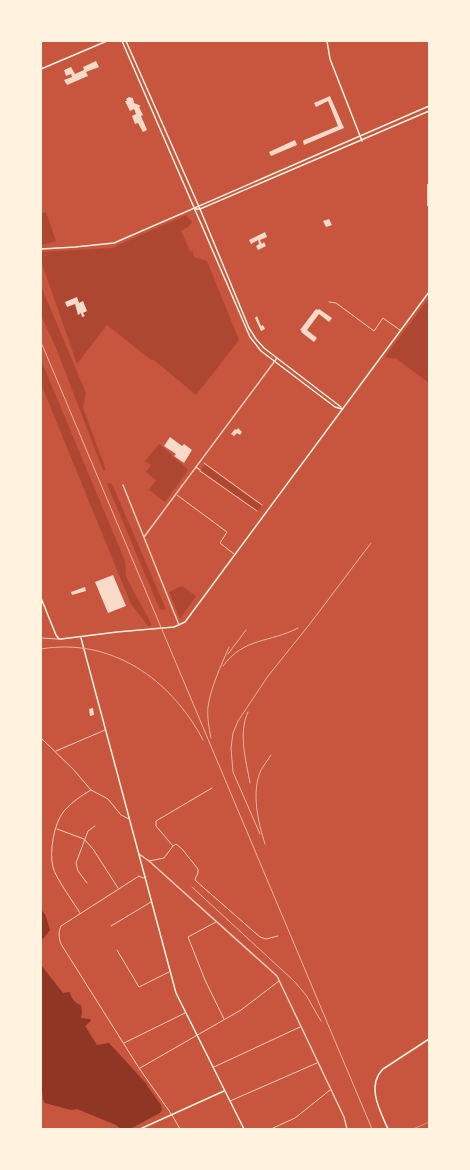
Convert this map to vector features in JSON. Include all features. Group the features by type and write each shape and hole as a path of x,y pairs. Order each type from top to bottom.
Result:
{"main road":[{"path":"41,69 107,41"},
{"path":"122,41 250,337 261,351 336,407 342,409"},
{"path":"126,41 200,209 252,335 264,348 342,409"},
{"path":"327,41 330,60 362,141"},
{"path":"142,87 146,86"},
{"path":"41,249 114,243 429,106"},
{"path":"195,209 200,209 362,141 429,111"},
{"path":"41,598 54,631 59,639 64,640 117,632 160,629 179,626 185,622 429,292"},
{"path":"81,638 146,877 169,972 184,1013 244,1129"},
{"path":"388,1129 376,1102 375,1090 378,1076 383,1069 429,1039"},
{"path":"140,1129 225,1090"}],"street":[{"path":"329,302 336,303 374,331 383,318 400,330"},
{"path":"144,537 277,358"},
{"path":"200,461 262,505"},
{"path":"196,467 256,511"},
{"path":"123,485 179,626"},
{"path":"175,494 227,532 220,543 234,554"},
{"path":"41,638 59,639"},
{"path":"55,751 105,730"},
{"path":"41,738 73,769 91,790 108,799 121,815 130,820"},
{"path":"173,846 156,826 156,821 212,788"},
{"path":"80,913 53,869 51,853 56,829 63,812 91,790"},
{"path":"87,883 76,868 84,839 89,829 95,826"},
{"path":"56,829 84,839 93,849 118,889"},
{"path":"149,861 164,858 176,844 182,849 198,870 195,879 196,881 260,937 266,939 278,936"},
{"path":"139,854 149,861 270,969 280,981 344,1117 347,1129"},
{"path":"146,877 139,876 61,926 59,938 61,944 139,1068 180,1129"},
{"path":"111,926 151,902"},
{"path":"217,922 188,937 205,980 225,1020"},
{"path":"117,950 139,987 169,972"},
{"path":"139,1068 225,1020 280,981"},
{"path":"124,1043 184,1013"},
{"path":"213,1067 301,1027"},
{"path":"230,1101 318,1062"},
{"path":"271,1129 296,1118 330,1090"}],"lane":[{"path":"413,1129 429,1122"}],"shaded area":[{"path":"46,212 56,241 41,245 41,214"},
{"path":"186,215 192,222 188,227 181,231 190,251 193,252 194,257 207,261 239,340 196,395 154,360 151,360 107,325 77,364 41,261 41,252 112,248"},
{"path":"41,286 86,393 83,408 106,470 103,470 56,348 41,315"},
{"path":"429,298 429,383 397,359 385,357"},
{"path":"41,360 125,561 126,577 152,625 148,626 131,604 41,384"},
{"path":"159,444 188,470 165,502 149,490 156,480 146,472 151,465 145,461"},
{"path":"205,465 256,502 262,504 260,509 257,511 201,470"},
{"path":"107,484 112,484 166,609 160,610"},
{"path":"182,586 196,596 180,619 169,592"},
{"path":"41,910 45,914 50,930 43,939 41,938"},
{"path":"41,965 63,993 70,992 74,1000 81,1005 81,1018 90,1019 91,1021 85,1026 97,1045 109,1043 144,1081 161,1105 162,1110 160,1113 130,1129 121,1129 116,1125 77,1109 71,1110 45,1103 43,1100 41,1082"}],"building":[{"path":"96,61 99,67 86,72 88,76 67,85 64,80 72,77 71,74 66,76 64,70 71,67 75,74 84,70 83,67"},
{"path":"330,96 344,128 304,145 304,140 338,126 328,101 316,107 314,103"},
{"path":"129,97 133,98 134,103 141,106 139,107 143,115 141,116 147,130 143,132 138,123 135,124 132,116 136,114 134,109 130,111 125,101 127,101 126,99"},
{"path":"295,140 297,145 271,156 269,152"},
{"path":"427,184 429,184 429,206 427,206"},
{"path":"329,219 332,225 326,227 323,221"},
{"path":"265,232 267,237 260,240 262,244 264,242 266,246 258,250 256,246 259,244 258,240 251,244 249,240"},
{"path":"77,297 79,303 83,301 87,311 83,313 85,316 82,317 81,313 78,315 75,304 67,307 65,302"},
{"path":"316,309 319,309 332,318 329,322 319,314 307,330 317,338 314,342 300,330"},
{"path":"257,316 261,326 263,325 265,329 261,331 255,318"},
{"path":"238,428 242,432 240,435 237,433 234,436 231,434 235,429 237,430"},
{"path":"170,437 182,446 184,444 192,450 184,463 174,456 176,454 164,446"},
{"path":"113,575 126,606 108,613 95,582"},
{"path":"85,587 86,591 72,595 71,592"},
{"path":"93,708 94,715 90,716 89,709"}],"railway":[{"path":"41,342 372,1129"},
{"path":"260,834 233,772 231,748 233,733 238,721 268,676 371,543"},
{"path":"223,666 231,657 249,645 288,633 298,628"},
{"path":"228,654 246,630"},
{"path":"41,649 67,647 91,650 115,656 136,667 156,681 174,698 190,718 203,740"},
{"path":"211,738 208,715 209,699 229,647"},
{"path":"248,712 245,720 243,738 250,783"},
{"path":"265,844 258,817 256,788 261,770 271,755"},
{"path":"192,887 294,981 306,995 321,1021"}]}
